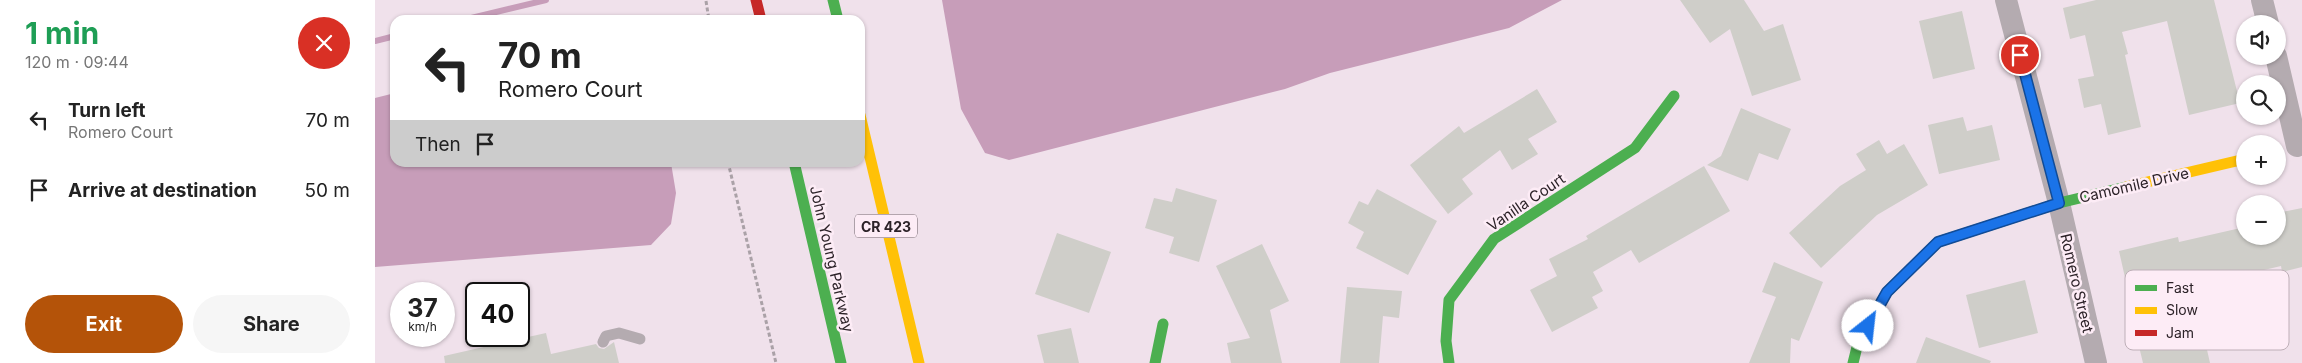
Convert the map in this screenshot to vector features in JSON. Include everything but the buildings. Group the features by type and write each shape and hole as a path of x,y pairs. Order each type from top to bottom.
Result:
{"main road":[{"path":"756,0 760,15"},
{"path":"833,0 837,15"},
{"name":"Vanilla Court","path":"1449,363 1446,341 1449,300 1494,239 1635,148 1674,96"},
{"name":"CR 423","path":"865,136 919,363"},
{"name":"Camomile Drive","path":"1853,363 1858,343 1887,292 1938,242 2059,203 2236,160"},
{"name":"John Young Parkway","path":"795,167 841,363"},
{"path":"1155,363 1163,324"}],"street":[{"name":"Romero Street","path":"2006,0 2059,203 2096,363"},
{"path":"2263,0 2266,15"},
{"path":"2278,65 2292,147"}],"lane":[{"path":"603,342 606,336 619,333 640,339"}],"path":[{"path":"706,1 708,15"},
{"path":"729,167 776,363"}],"shaded area":[{"path":"942,0 1562,0 1509,28 1330,73 1285,89 1009,160 985,153 961,109"},
{"path":"390,94 390,167 672,167 676,193 671,224 651,245 375,267 375,98"}],"waterway":[{"path":"484,15 546,0"},
{"path":"375,41 390,37"}],"traffic: fast":[{"path":"833,0 837,15"},
{"path":"1449,363 1446,341 1449,300 1494,239 1635,148 1674,96"},
{"path":"795,167 841,363"},
{"path":"1853,363 1858,343 1887,292 1938,242 2059,203 2126,187"},
{"path":"1155,363 1163,324"}],"traffic: slow":[{"path":"865,136 919,363"},
{"path":"2126,187 2236,161"}],"traffic: jam":[{"path":"756,0 760,15"}],"route":[{"path":"1868,326 1887,292 1938,242 2059,203 2020,55"}]}
